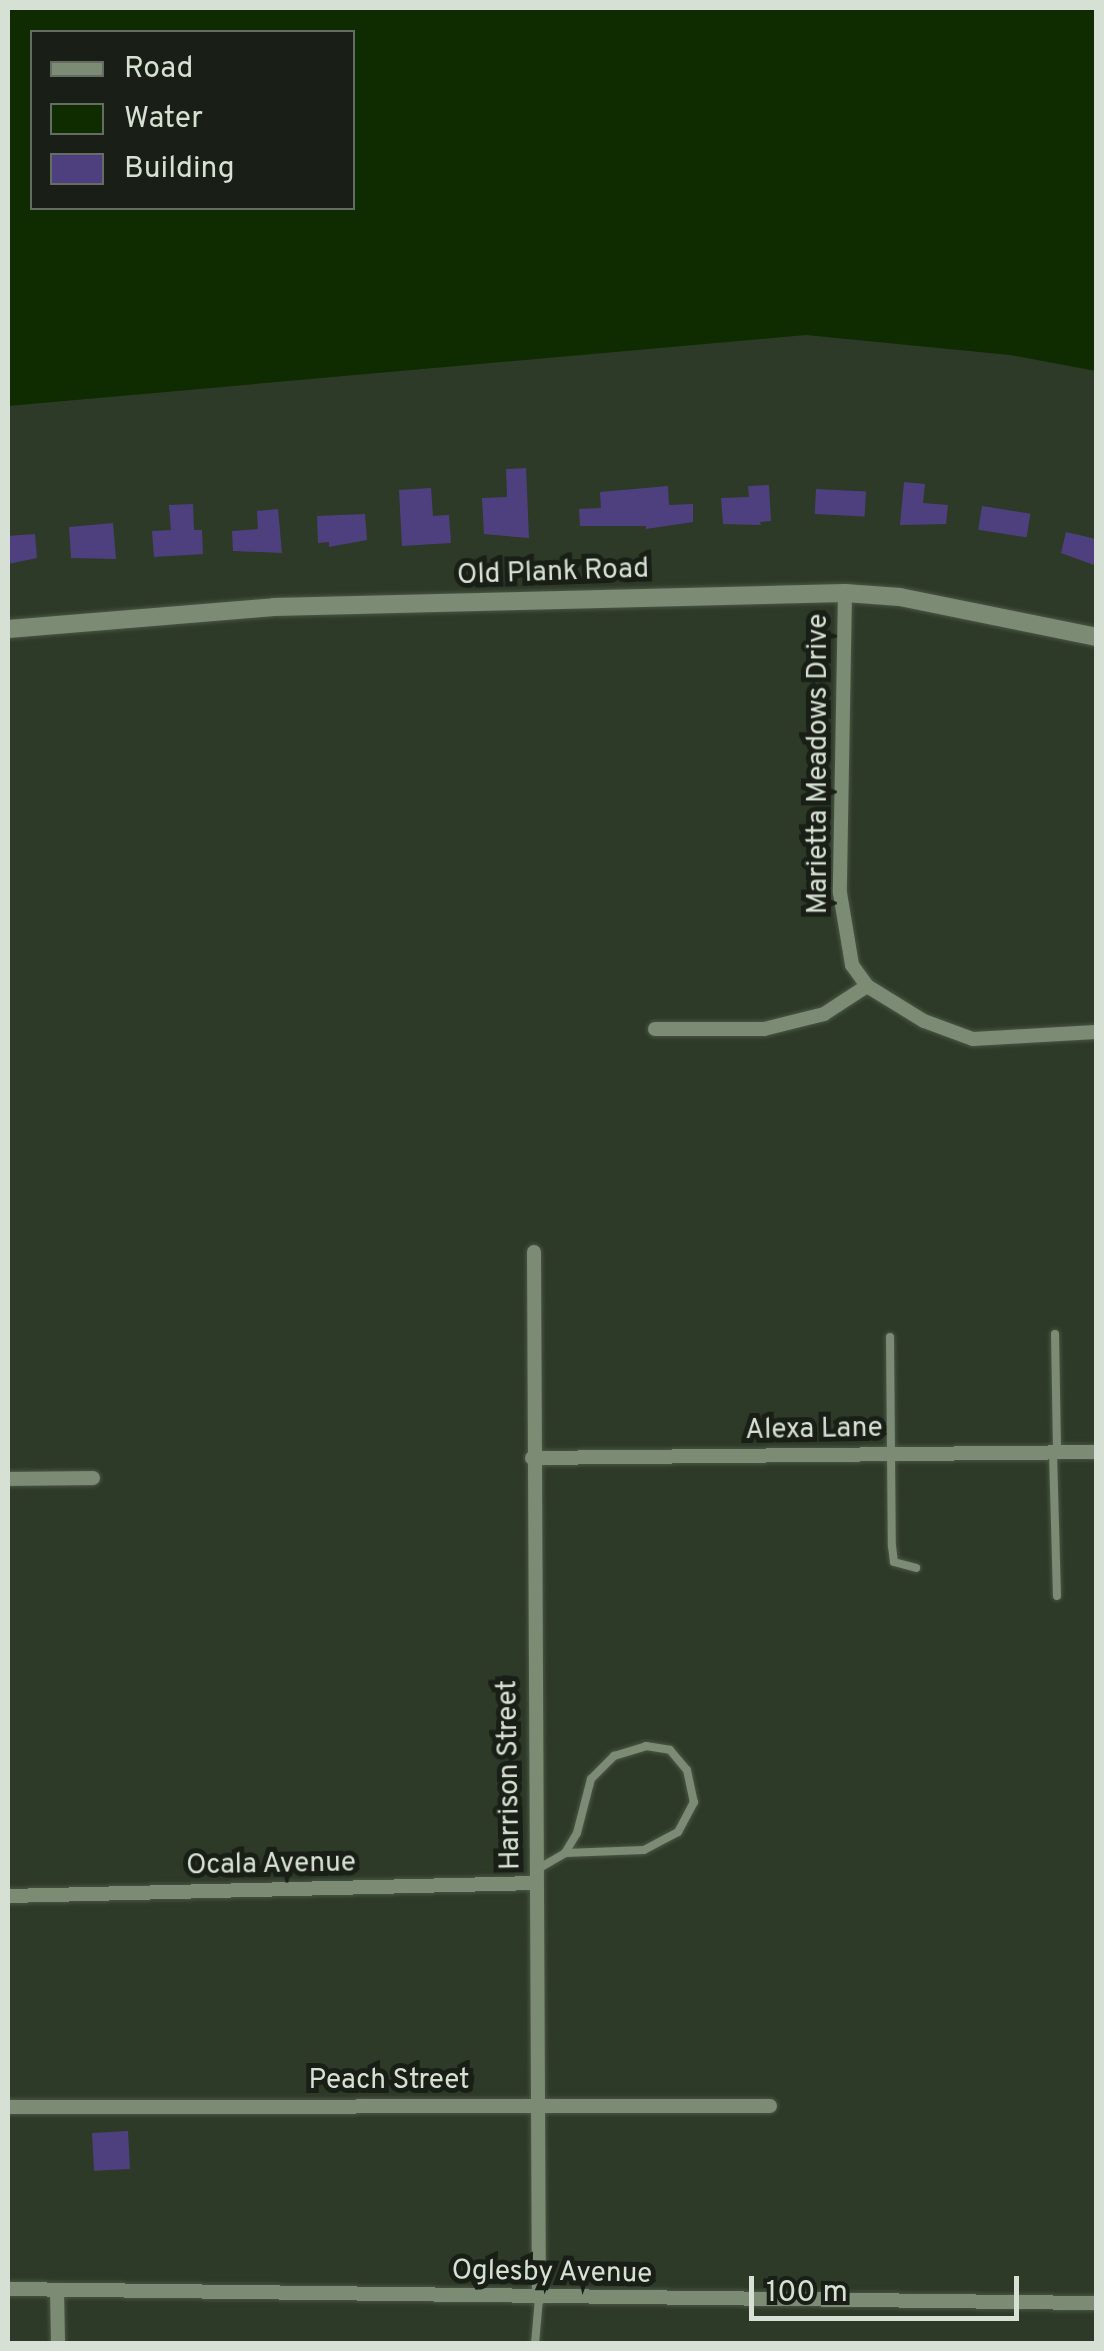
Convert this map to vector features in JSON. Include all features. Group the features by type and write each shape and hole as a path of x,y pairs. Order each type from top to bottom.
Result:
{"street":[{"name":"Old Plank Road","path":"8,629 274,607 844,593 900,597 1096,637"},
{"name":"Marietta Meadows Drive","path":"844,593 841,906 852,965 867,986"},
{"path":"655,1028 764,1029 824,1014 867,986 924,1021 972,1039 1096,1032"},
{"name":"Harrison Street","path":"534,1252 538,2298"},
{"name":"Alexa Lane","path":"532,1458 1096,1452"},
{"path":"8,1479 93,1478"},
{"name":"Ocala Avenue","path":"8,1896 536,1876"},
{"name":"Peach Street","path":"8,2106 770,2106"},
{"name":"Oglesby Avenue","path":"8,2289 1096,2303"},
{"path":"57,2290 58,2344"}],"lane":[{"path":"1055,1334 1057,1596"},
{"path":"890,1337 894,1562 916,1568"},
{"path":"536,1876 564,1852 577,1833 591,1779 614,1756 646,1746 670,1750 687,1770 694,1802 678,1832 644,1850 564,1852"},
{"path":"535,2344 538,2298"}],"water":[{"path":"8,8 1096,8 1096,371 1010,355 806,335 8,406"}],"building":[{"path":"526,468 529,538 484,534 482,498 507,497 506,469"},
{"path":"904,482 925,484 923,503 948,505 946,524 900,525"},
{"path":"769,485 771,521 760,522 761,525 723,524 721,498 749,497 748,486"},
{"path":"668,486 669,505 693,504 693,522 646,529 580,526 579,509 601,508 600,492"},
{"path":"431,488 433,516 449,515 451,543 402,546 399,490"},
{"path":"816,489 866,492 865,517 815,514"},
{"path":"193,504 194,530 202,530 203,554 154,557 152,531 171,530 169,505"},
{"path":"982,506 1030,514 1027,537 978,530"},
{"path":"278,509 282,553 233,551 232,531 258,529 257,511"},
{"path":"365,514 367,540 329,547 329,542 318,543 317,516"},
{"path":"113,523 116,559 71,558 69,527"},
{"path":"1066,532 1096,539 1094,565 1061,553"},
{"path":"35,534 37,558 8,564 8,536"},
{"path":"128,2131 130,2169 94,2171 92,2133"}]}
